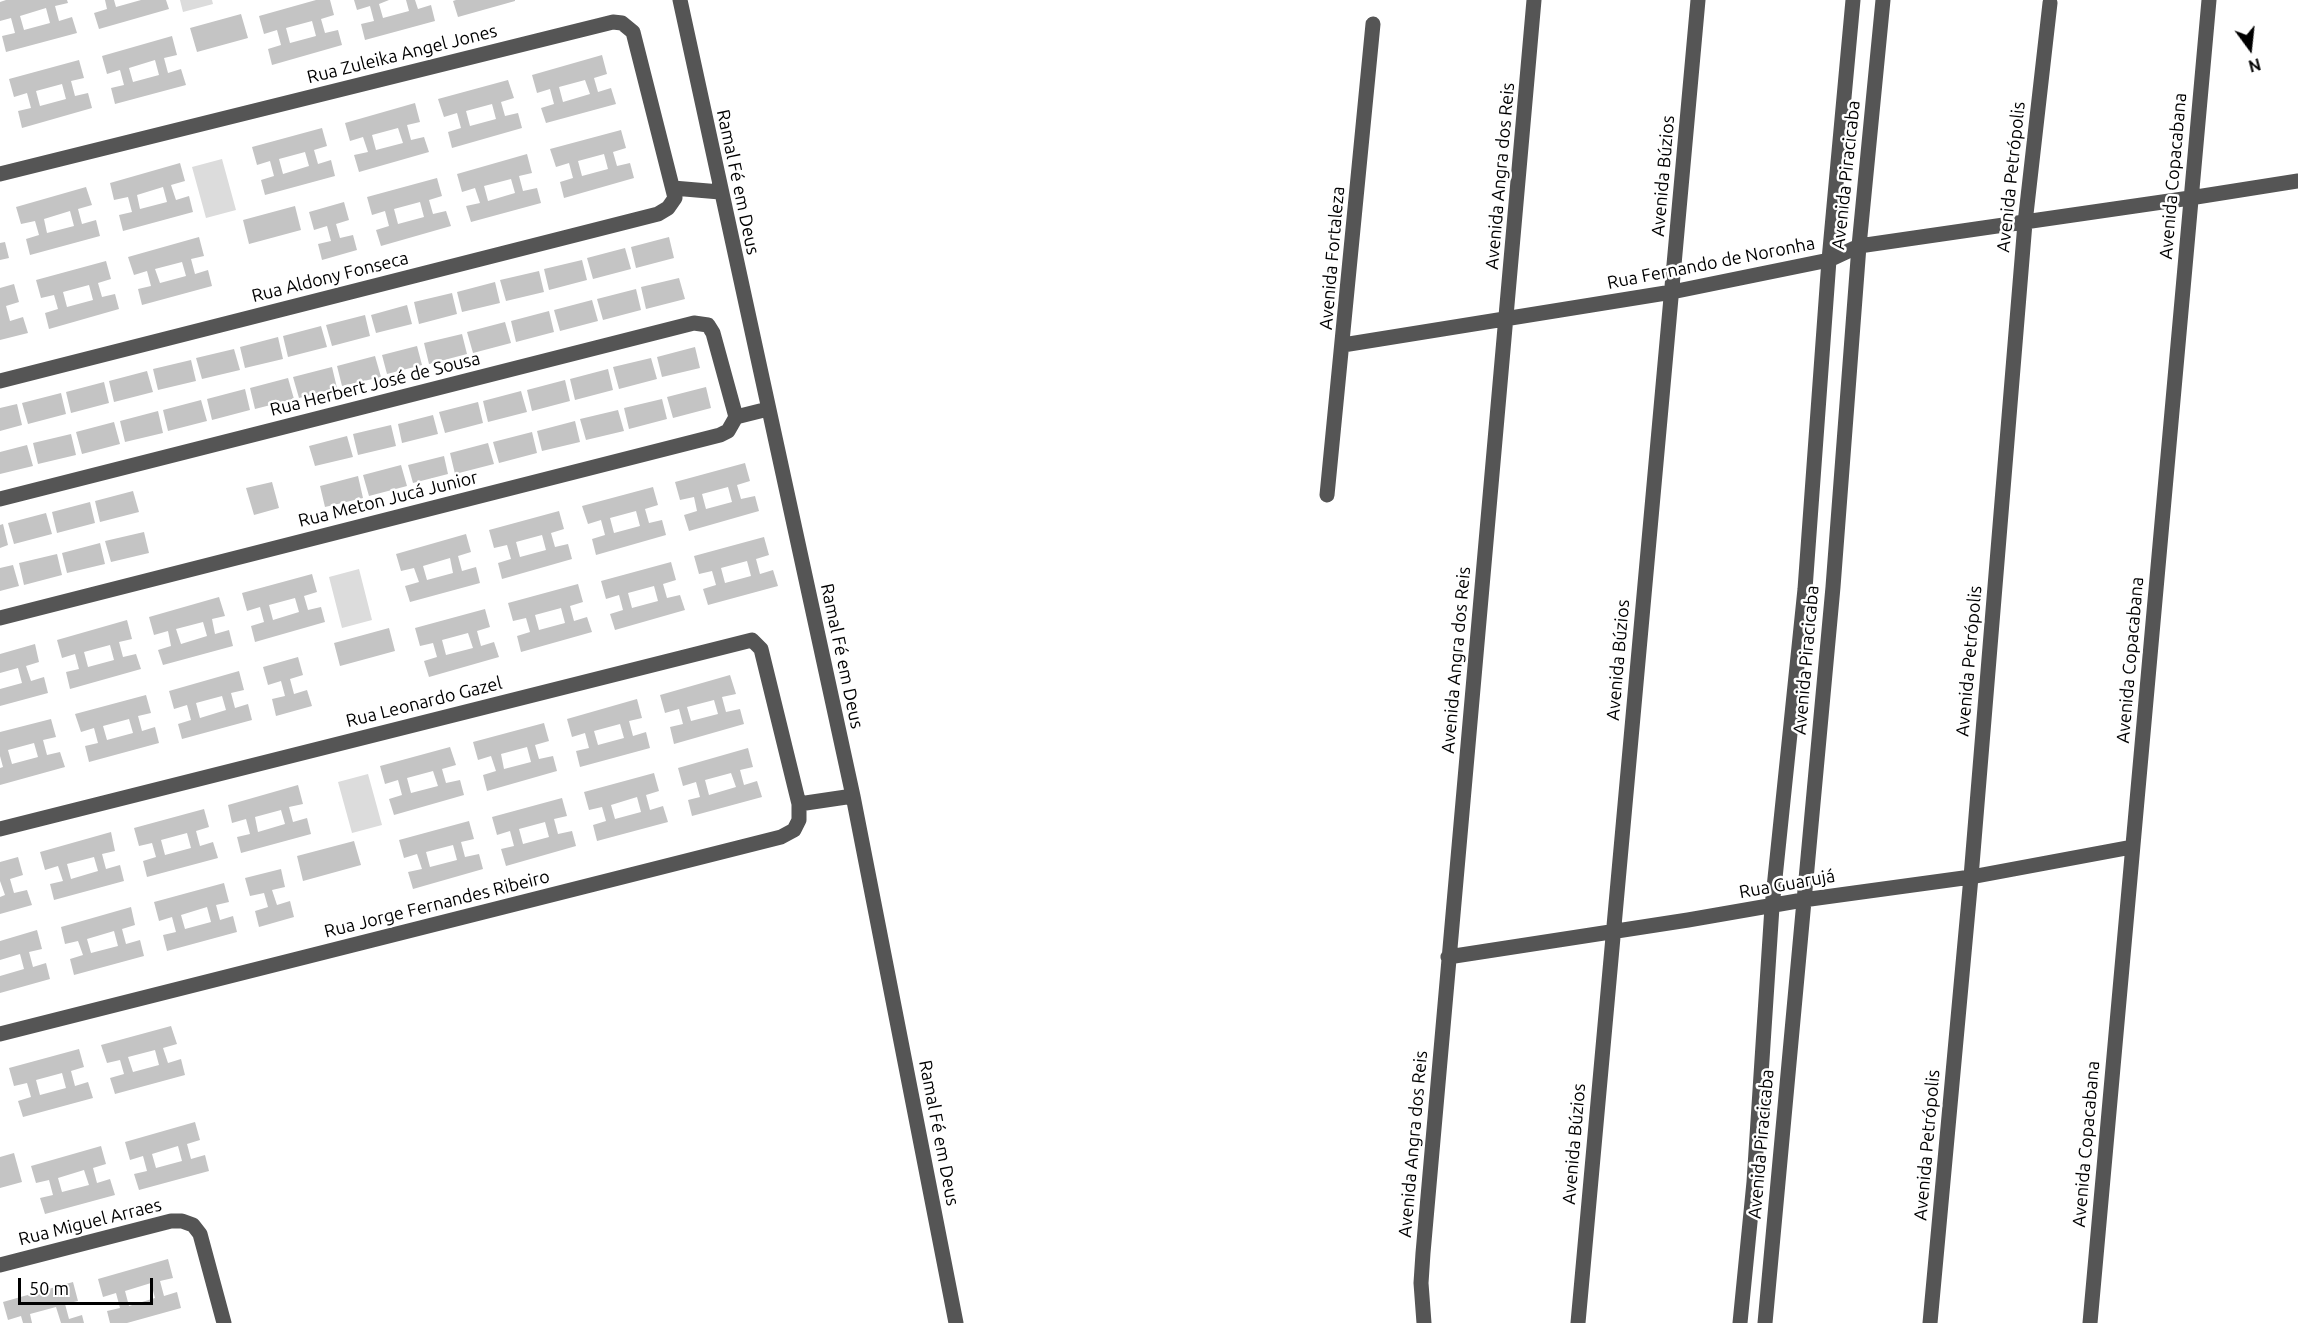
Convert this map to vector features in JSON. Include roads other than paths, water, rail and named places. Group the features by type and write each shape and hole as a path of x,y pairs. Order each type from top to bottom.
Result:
{"street":[{"name":"Ramal Fé em Deus","path":"680,0 853,796 956,1323"},
{"name":"Avenida Angra dos Reis","path":"1425,1323 1421,1283 1534,0"},
{"name":"Avenida Búzios","path":"1578,1323 1698,0"},
{"name":"Avenida Piracicaba","path":"1740,1323 1754,1182 1772,907 1805,589 1829,260 1853,0"},
{"name":"Avenida Piracicaba","path":"1765,1323 1833,587 1859,246 1883,0"},
{"name":"Avenida Copacabana","path":"2090,1323 2209,0"},
{"name":"Avenida Petrópolis","path":"1930,1323 1971,877 2025,223 2050,3"},
{"name":"Rua Zuleika Angel Jones","path":"0,174 613,22 622,22 633,32 673,188 675,198 668,208"},
{"name":"Avenida Fortaleza","path":"1327,495 1373,24"},
{"name":"Rua Fernando de Noronha","path":"1343,345 1672,292 1829,260 1859,246 2298,181"},
{"path":"673,188 720,192"},
{"name":"Rua Aldony Fonseca","path":"0,381 657,214 668,208"},
{"name":"Rua Herbert José de Sousa","path":"0,499 694,322 708,325 713,333 736,417"},
{"path":"736,417 768,410"},
{"name":"Rua Meton Jucá Junior","path":"0,618 720,435 728,431 736,417"},
{"name":"Rua Leonardo Gazel","path":"0,829 752,640 761,649 784,742"},
{"name":"Rua Jorge Fernandes Ribeiro","path":"0,1034 781,837 794,830 799,820 799,804 784,742"},
{"path":"799,804 853,796"},
{"name":"Rua Guarujá","path":"1448,957 1772,907 1803,900 1971,877 2132,847"},
{"name":"Rua Miguel Arraes","path":"0,1265 171,1221 182,1221 193,1225 200,1234 224,1323"}]}
